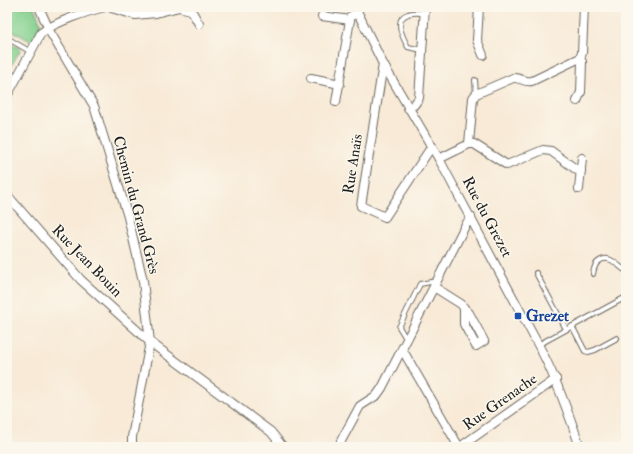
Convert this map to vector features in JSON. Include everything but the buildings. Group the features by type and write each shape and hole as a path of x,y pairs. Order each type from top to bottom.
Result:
{"street":[{"name":"Chemin du Grand Grès","path":"39,7 48,27 94,106 128,217 143,281 150,342 132,437 132,447"},
{"path":"7,96 41,33 48,27 89,11 107,7 135,15 156,13 179,8 191,10 199,24"},
{"path":"479,7 477,40 483,55"},
{"path":"578,101 581,92 582,62 580,58 582,52 584,7"},
{"path":"336,102 350,20 357,10"},
{"name":"Rue du Grezet","path":"357,10 383,64 439,158 556,379 568,409 580,447"},
{"path":"408,108 414,105 419,98 424,10"},
{"path":"322,16 350,20"},
{"path":"469,144 473,98 476,94 517,77 532,82 580,58"},
{"name":"Rue Anaïs","path":"383,64 361,206 385,218 432,146"},
{"path":"311,78 340,84"},
{"path":"439,158 469,144 474,144 507,165 543,150 551,151 577,170 581,171"},
{"path":"579,189 582,158"},
{"name":"Rue Jean Bouin","path":"7,195 81,280 150,342 271,432 283,447"},
{"path":"340,447 341,441 360,406 377,394 382,388 471,217"},
{"path":"435,284 464,308"},
{"path":"402,349 460,447"},
{"name":"Rue Grenache","path":"460,447 556,379"}],"lane":[{"path":"422,50 408,47 400,29 400,20 409,13 424,10"},
{"path":"7,38 31,52"},
{"path":"475,80 476,94"},
{"path":"593,274 597,261 604,258 609,258 626,271"},
{"path":"536,273 566,329"},
{"path":"407,340 399,327 420,284 435,284"},
{"path":"538,345 626,297"},
{"path":"572,326 585,351 588,352 595,350 617,338"}],"green space":[{"path":"7,7 34,7 41,24 32,42 7,28"},
{"path":"7,42 21,49 7,73"}],"place":[{"name":"Grezet","path":"518,316"}]}
